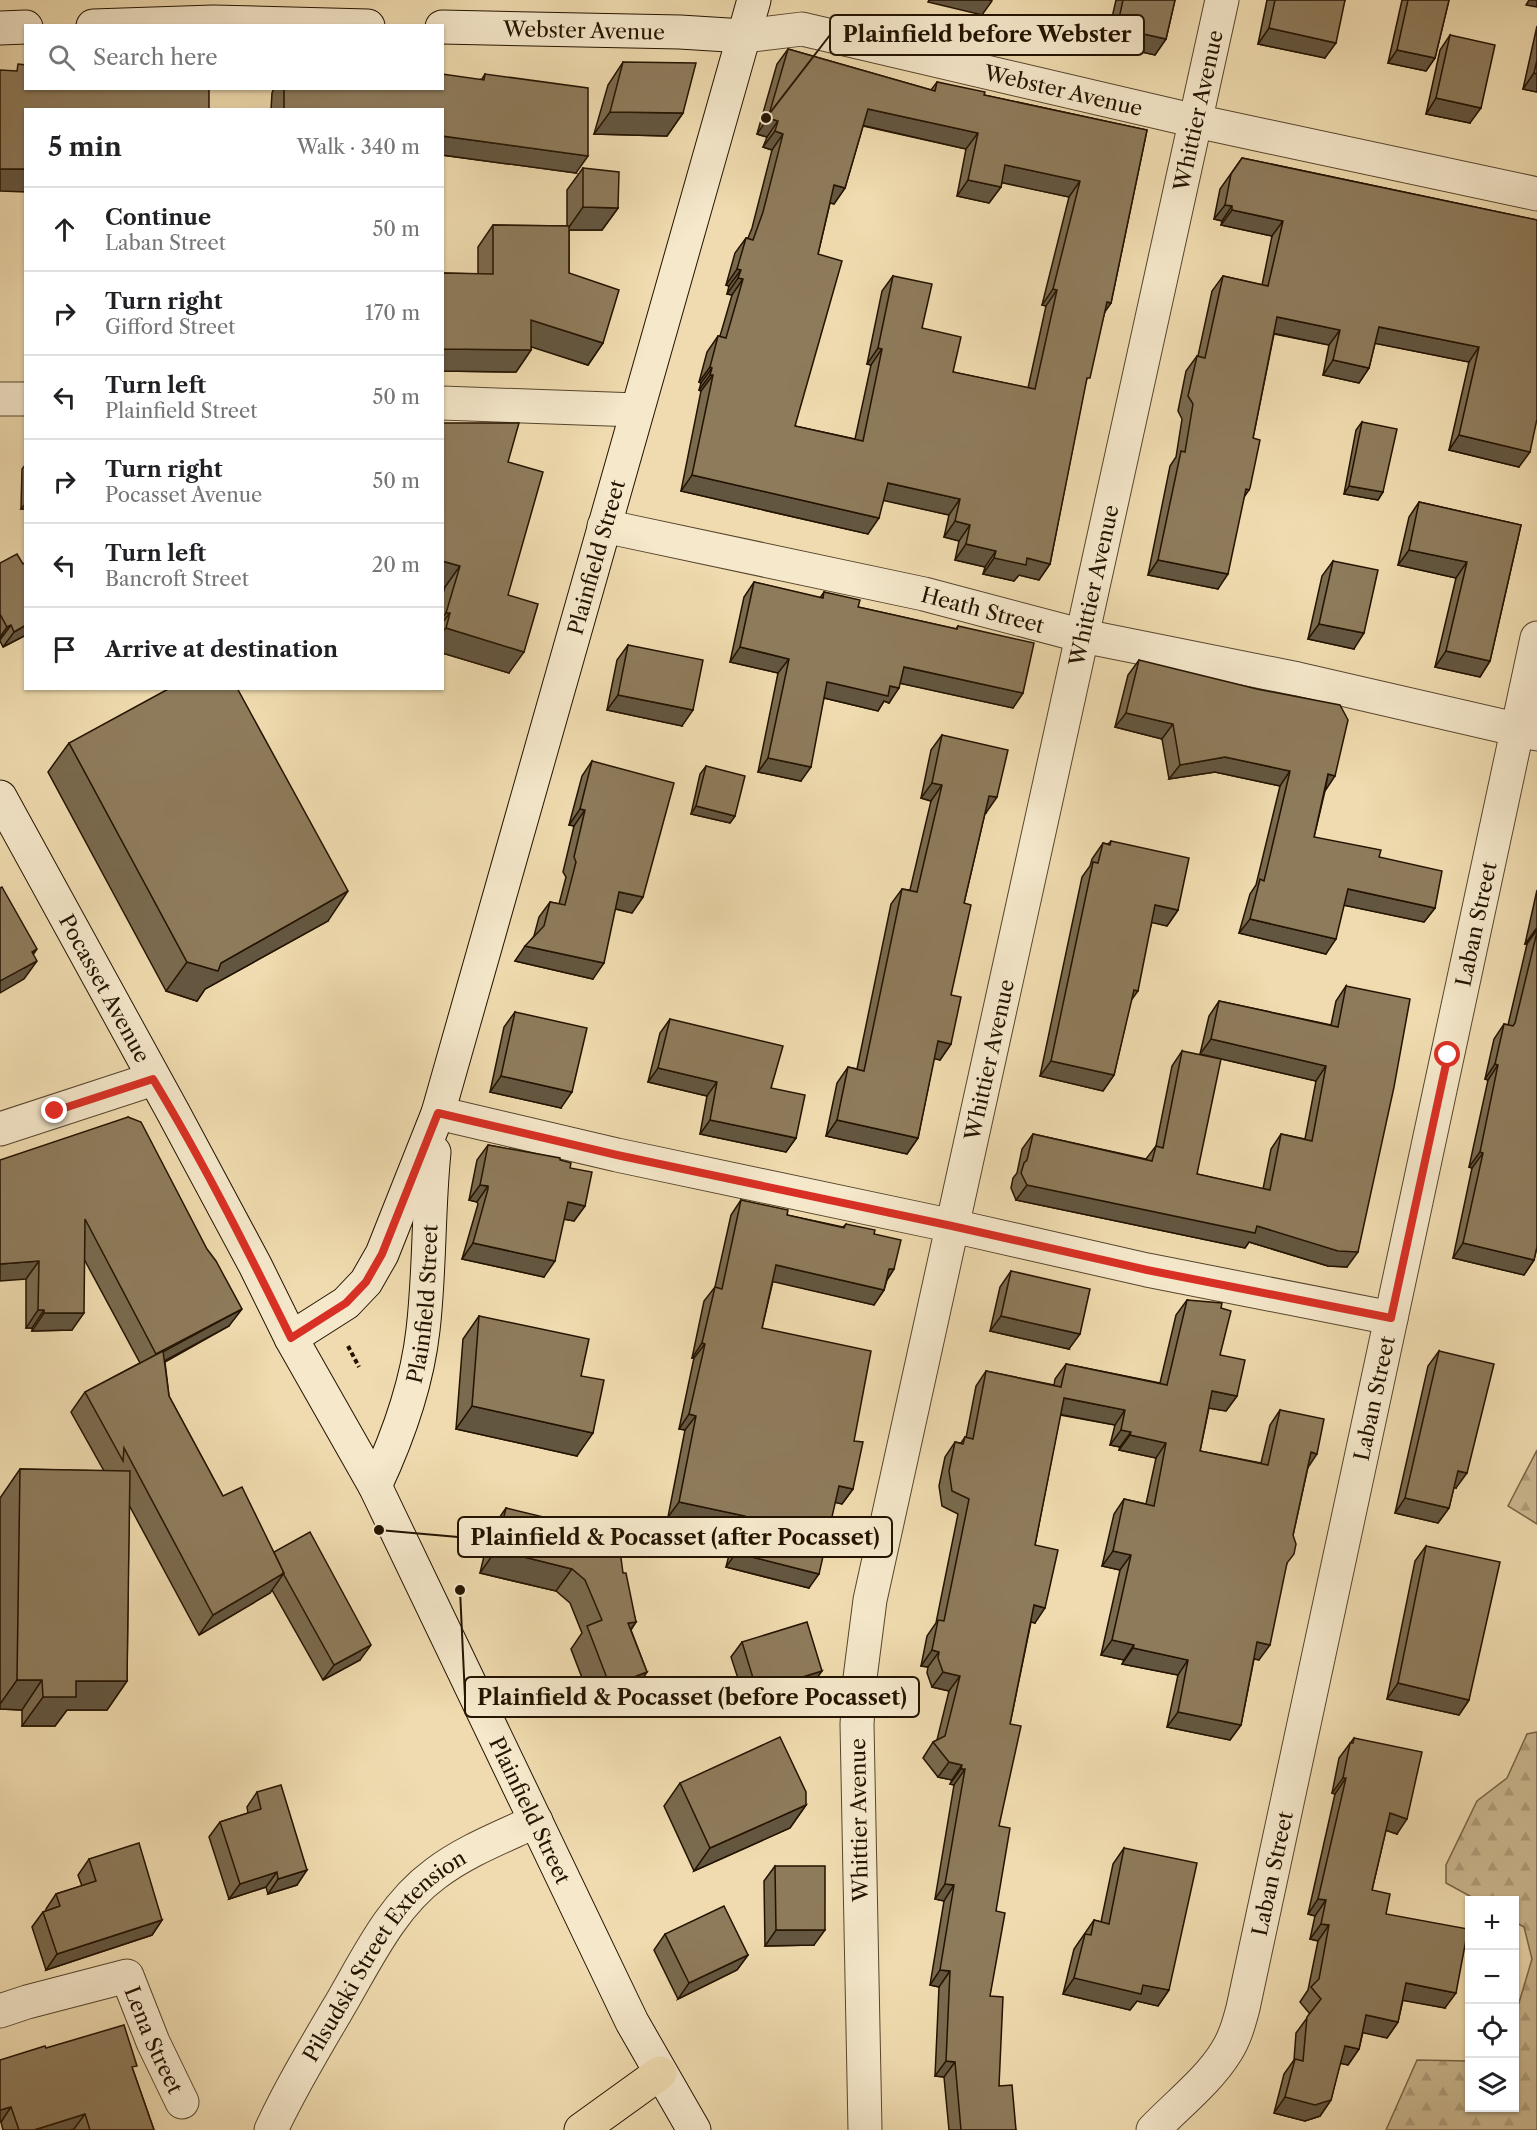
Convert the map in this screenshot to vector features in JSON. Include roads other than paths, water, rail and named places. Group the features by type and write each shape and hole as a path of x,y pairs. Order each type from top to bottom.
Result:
{"highway":[{"path":"581,2130 660,2073"}],"street":[{"name":"Plainfield Street","path":"694,2130 632,2022 375,1486 291,1338 346,1303 366,1282 385,1246 438,1113 754,0"},
{"name":"Whittier Avenue","path":"865,2130 857,1724 860,1677 870,1600 1222,0"},
{"path":"153,24 213,22 290,24"},
{"path":"0,28 24,27"},
{"name":"Webster Avenue","path":"444,27 680,32 744,36 802,29 1196,121 1537,194"},
{"path":"0,399 24,399"},
{"path":"444,403 637,410"},
{"name":"Heath Street","path":"604,526 924,594 1083,636 1298,679 1527,731"},
{"name":"Laban Street","path":"1153,2130 1213,2069 1226,2052 1233,2039 1243,2008 1391,1318 1527,731 1537,638"},
{"name":"Pocasset Avenue","path":"0,797 173,1112 255,1265 291,1338"},
{"path":"0,1129 153,1079"},
{"name":"Plainfield Street","path":"375,1486 396,1437 418,1360 423,1330 431,1187 438,1113"},
{"path":"438,1113 617,1155 1147,1270 1391,1318"},
{"name":"Pilsudski Street Extension","path":"271,2130 308,2061 373,1950 406,1900 421,1885 453,1862 536,1821"},
{"name":"Lena Street","path":"0,2011 127,1976 153,2043 182,2102"}],"place":[{"name":"Plainfield before Webster","path":"766,118"},
{"name":"Plainfield & Pocasset (after Pocasset)","path":"379,1530"},
{"name":"Plainfield & Pocasset (before Pocasset)","path":"460,1590"}]}
